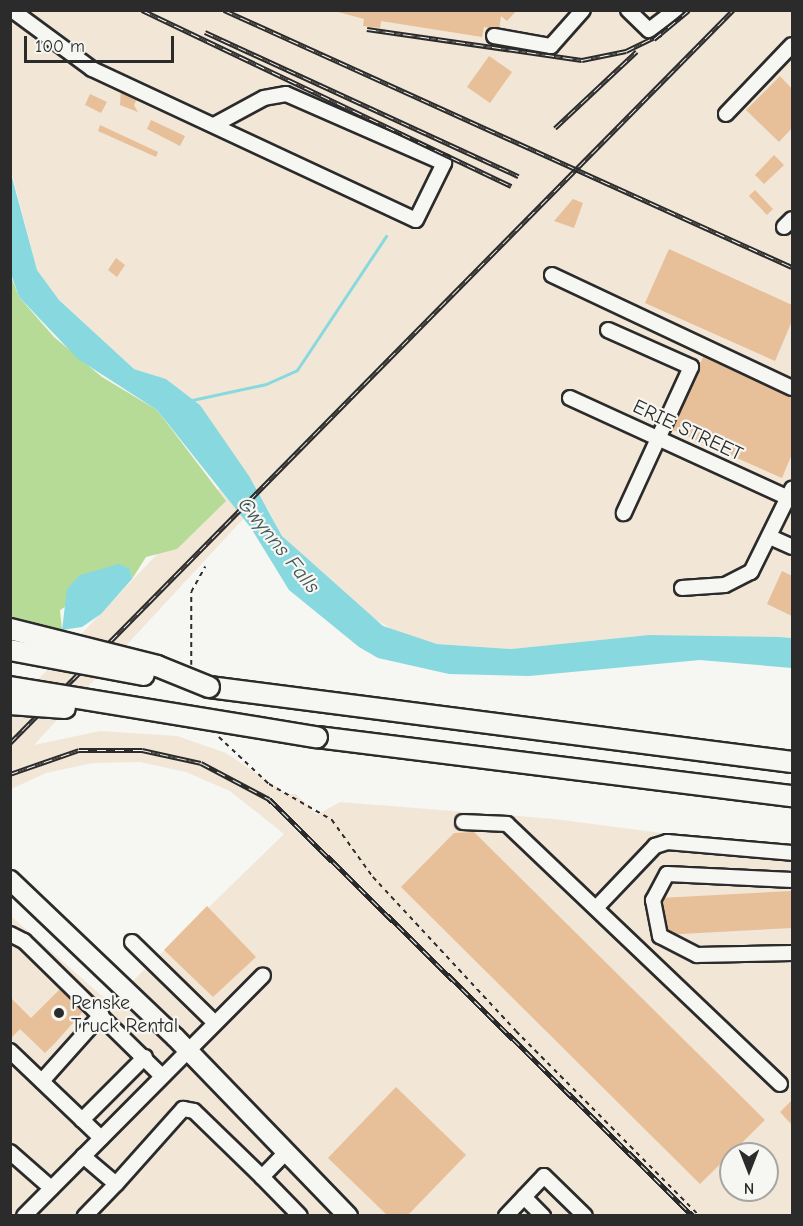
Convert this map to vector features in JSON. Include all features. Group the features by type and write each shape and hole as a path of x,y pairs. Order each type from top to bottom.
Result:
{"highway":[{"path":"10,629 157,666 201,682"},
{"path":"10,650 201,682 549,735 792,762"},
{"path":"10,687 317,737 792,796"},
{"path":"10,704 159,713"}],"main road":[{"path":"10,880 49,926"},
{"path":"10,896 49,926 175,1036 185,1053 348,1215"}],"street":[{"path":"12,10 92,69 196,121 214,125 416,220 444,163 286,94 264,98 214,125"},
{"path":"494,36 551,46 583,10"},
{"path":"628,10 649,30 676,10"},
{"path":"726,114 792,45"},
{"path":"552,275 791,382"},
{"path":"608,330 691,368 624,513"},
{"name":"ERIE STREET","path":"570,398 658,438 790,493"},
{"path":"682,588 740,580 751,572 790,493"},
{"path":"770,537 792,547"},
{"path":"463,822 507,824 780,1084"},
{"path":"596,908 655,846 667,842 792,854"},
{"path":"792,880 667,874 653,900 660,936 697,955 792,953"},
{"path":"10,934 101,1016 162,1076"},
{"path":"132,942 215,1023"},
{"path":"24,1215 264,975"},
{"path":"42,1081 101,1016"},
{"path":"10,1051 101,1138"},
{"path":"82,1120 145,1058"},
{"path":"85,1215 183,1109 194,1111 300,1215"},
{"path":"10,1152 51,1188"},
{"path":"262,1177 286,1152"},
{"path":"83,1156 116,1184"},
{"path":"506,1215 544,1176 585,1215"},
{"path":"524,1197 543,1215"}],"path":[{"path":"201,682 191,592 205,567"},
{"path":"214,732 269,783 332,820 373,877 516,1031 700,1215"}],"shaded area":[{"path":"11,11 792,11 792,638 649,635 511,649 437,644 398,633 360,610 282,536 267,507 244,518 34,745 100,731 177,736 226,753 287,794 296,794 317,815 340,802 554,819 792,850 792,1215 11,1215 11,916 110,1003 284,834 230,791 186,772 140,762 92,763 46,773 11,789 10,709 240,467 200,405 166,379 134,369 59,300 37,270 11,170"}],"green space":[{"path":"10,274 19,297 54,337 102,377 157,410 226,501 177,549 146,557 132,579 130,569 60,610 62,630 11,618"}],"water":[{"name":"Gwynns Falls","path":"10,170 37,270 59,300 134,369 166,379 200,405 249,476 282,536 383,626 437,644 511,649 649,635 792,638 792,668 700,660 529,676 449,674 378,658 359,647 289,590 251,528 157,410 78,359 19,297 11,274"},
{"path":"119,564 130,569 132,579 101,614 82,627 62,630 67,589 80,575"}],"building":[{"path":"331,10 517,10 507,21 501,16 499,30 484,27 482,37 381,21 380,28 363,26 364,19"},
{"path":"489,56 512,72 490,103 467,87"},
{"path":"780,76 792,89 792,128 779,142 746,110"},
{"path":"121,89 138,97 134,105 138,112 120,105"},
{"path":"90,94 107,102 101,113 85,105"},
{"path":"151,120 185,136 180,146 147,129"},
{"path":"100,125 158,152 156,157 98,131"},
{"path":"774,155 784,165 764,184 755,175"},
{"path":"755,190 773,209 767,215 749,196"},
{"path":"573,199 583,203 574,228 554,221"},
{"path":"669,249 792,305 792,321 775,361 645,303"},
{"path":"116,258 125,265 117,277 108,270"},
{"path":"704,355 792,394 792,454 782,478 671,429"},
{"path":"782,571 792,576 792,616 767,604"},
{"path":"474,832 765,1120 743,1142 719,1142 719,1165 700,1184 401,887 454,833"},
{"path":"792,891 792,928 662,935 660,898"},
{"path":"207,906 256,957 213,997 164,950"},
{"path":"63,986 86,1008 45,1053 20,1029 10,1039 10,997 31,1018"},
{"path":"396,1087 466,1155 407,1216 388,1216 328,1158"},
{"path":"792,1100 792,1125 780,1112"}],"waterway":[{"path":"192,400 266,384 297,370 386,236"}],"railway":[{"path":"142,10 511,186"},
{"path":"224,10 792,267"},
{"path":"654,39 689,10"},
{"path":"10,743 733,10"},
{"path":"367,29 582,60 626,51 661,34"},
{"path":"205,32 518,176"},
{"path":"555,128 637,51"},
{"path":"10,774 79,750 142,750 201,763 269,799 693,1216"}],"place":[{"name":"Penske Truck Rental","path":"59,1013"}]}
